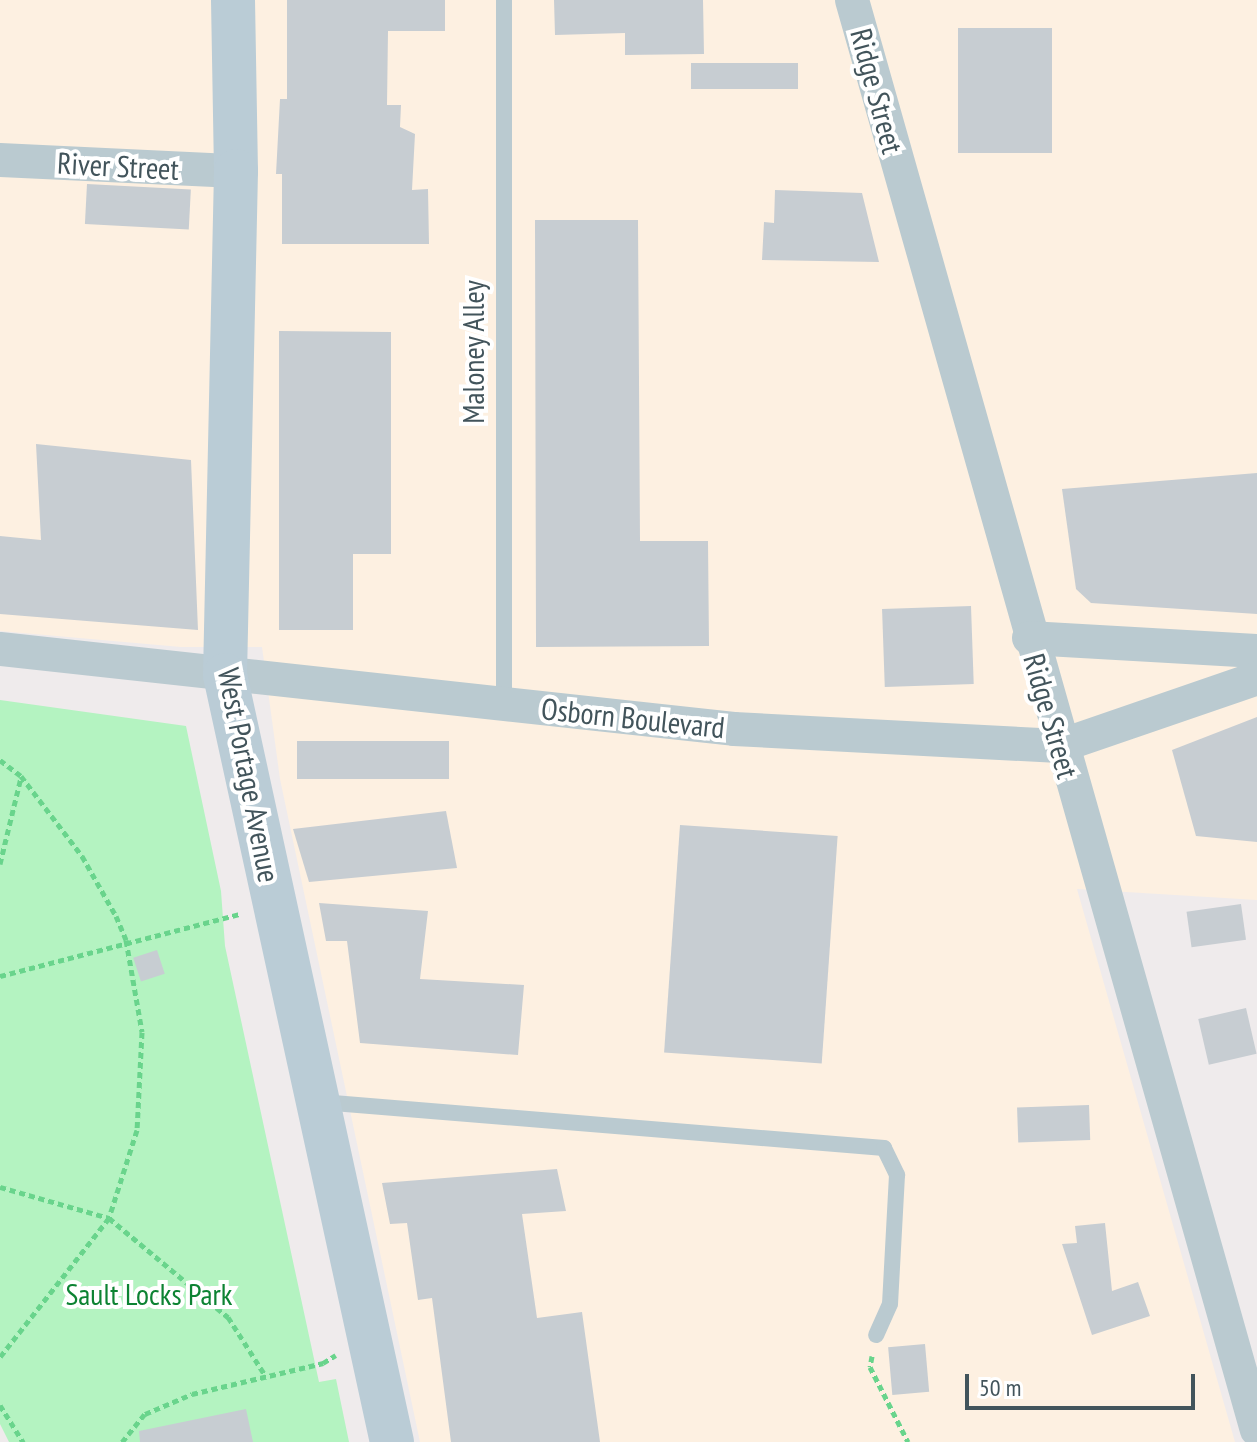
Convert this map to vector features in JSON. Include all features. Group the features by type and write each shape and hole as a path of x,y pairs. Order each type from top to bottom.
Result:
{"street":[{"name":"West Portage Avenue","path":"233,0 236,171 225,675 314,1102 392,1442"},
{"name":"Ridge Street","path":"852,0 1029,638 1257,1430"},
{"name":"River Street","path":"0,160 236,171"},
{"path":"1029,638 1257,651"},
{"name":"Osborn Boulevard","path":"0,649 734,729 1060,746 1257,678"}],"lane":[{"name":"Maloney Alley","path":"504,0 504,703"},
{"path":"314,1102 884,1148 897,1175 890,1304 876,1335"}],"path":[{"path":"0,760 21,776 82,856 126,940 142,1032 137,1130 109,1218 0,1357"},
{"path":"0,864 21,776"},
{"path":"0,976 126,940 241,913"},
{"path":"0,1187 109,1218 228,1317 265,1375"},
{"path":"876,1335 870,1367 908,1442"},
{"path":"122,1442 145,1414 192,1394 323,1363 347,1348"},
{"path":"0,1405 23,1442"}],"shaded area":[{"path":"0,0 1257,0 1257,900 1077,889 1235,1442 420,1442 280,779 262,647 181,647 0,631"}],"green space":[{"name":"Sault Locks Park","path":"0,700 186,726 221,891 225,946 319,1382 336,1379 349,1442 9,1442 0,1424"}],"building":[{"path":"287,0 445,0 445,31 388,31 387,105 401,105 400,127 415,134 412,190 428,189 429,244 282,244 282,174 276,174 280,99 287,99"},
{"path":"554,0 703,0 704,54 625,55 625,33 555,35"},
{"path":"958,28 1052,28 1052,153 958,153"},
{"path":"691,63 798,63 798,89 691,89"},
{"path":"87,184 191,189 189,229 85,224"},
{"path":"775,190 862,193 879,262 762,260 764,222 774,223"},
{"path":"535,220 638,220 640,541 708,541 709,646 536,647"},
{"path":"279,331 391,332 391,554 353,554 353,630 279,630"},
{"path":"36,444 191,460 198,630 0,614 0,536 41,540"},
{"path":"1257,473 1257,614 1091,603 1076,589 1062,489"},
{"path":"971,606 974,684 885,687 882,609"},
{"path":"1257,717 1257,842 1196,836 1172,750"},
{"path":"297,741 449,741 449,779 297,779"},
{"path":"446,811 457,868 309,882 293,829"},
{"path":"680,825 838,836 822,1063 664,1052"},
{"path":"319,903 428,911 420,979 524,985 518,1055 360,1043 347,941 326,941"},
{"path":"1241,904 1246,940 1192,947 1187,912"},
{"path":"157,950 165,974 141,982 133,958"},
{"path":"1246,1008 1257,1054 1209,1065 1198,1019"},
{"path":"1089,1105 1090,1140 1018,1142 1017,1108"},
{"path":"557,1169 566,1211 522,1214 537,1318 582,1312 600,1442 451,1442 432,1298 418,1300 407,1223 390,1224 382,1183"},
{"path":"1105,1223 1112,1291 1138,1282 1150,1316 1092,1335 1062,1244 1077,1243 1075,1226"},
{"path":"925,1344 929,1392 892,1395 888,1347"},
{"path":"246,1409 253,1442 140,1442 139,1431"}]}
